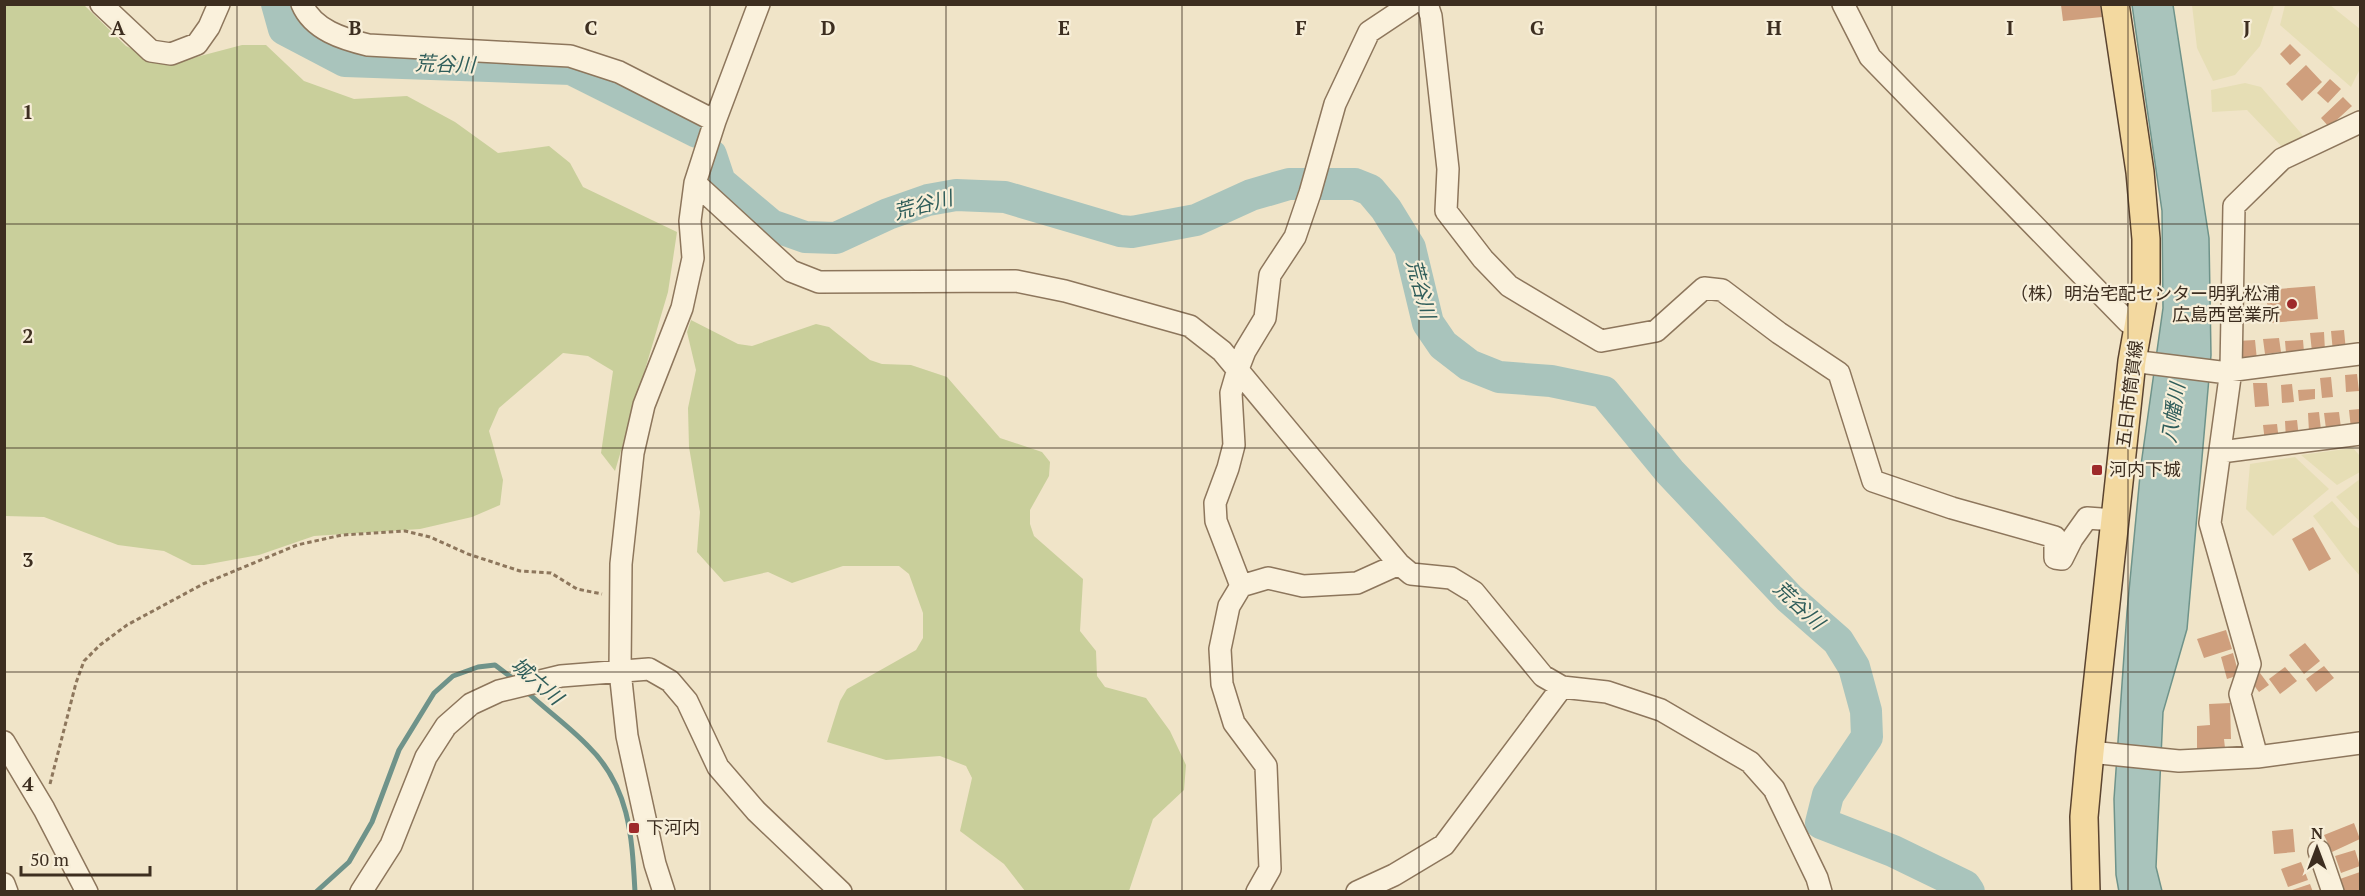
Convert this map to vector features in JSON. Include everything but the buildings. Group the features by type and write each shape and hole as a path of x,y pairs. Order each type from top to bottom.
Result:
{"main road":[{"name":"五日市筒賀線","path":"2086,891 2084,818 2096,753 2115,520 2135,342 2146,282 2146,239 2140,172 2115,4"}],"street":[{"path":"101,4 151,51 171,54 197,44 209,27 219,4"},
{"path":"302,4 307,15 338,38 368,45 570,56 620,72 715,121"},
{"path":"664,891 655,864 627,736 620,671 621,564 633,453 644,405 682,308 693,258 690,221 695,183 715,121 759,4"},
{"path":"1241,586 1216,521 1215,503 1234,445 1231,393 1238,369 1245,351 1264,318 1270,275 1295,237 1335,104 1369,32 1411,4"},
{"path":"1427,4 1431,16 1448,169 1446,211 1483,259 1509,286 1601,341 1656,330 1704,288 1722,290 1839,374 1873,481 1952,508 2055,537 2055,558 2062,559 2072,539 2087,518 2115,520"},
{"path":"1843,4 1870,57 2135,342 2226,371 2359,354"},
{"path":"2257,757 2240,694 2250,664 2210,523 2221,452 2235,206 2282,159 2361,122"},
{"path":"695,183 791,271 819,282 1016,281 1065,291 1190,326 1222,351 1399,564 1411,574 1451,578 1474,592 1543,676 1562,687 1607,692 1662,710 1749,762 1774,789 1817,878 1821,891"},
{"path":"2221,452 2361,434"},
{"path":"1257,891 1270,869 1266,766 1234,723 1222,684 1220,649 1229,606 1241,586 1268,578 1303,586 1357,583 1399,564"},
{"path":"361,891 391,845 426,757 446,726 471,704 499,691 561,676 649,669 670,681 687,701 718,767 756,812 841,891"},
{"path":"1357,891 1394,875 1444,845 1562,687"},
{"path":"4,742 44,809 87,891"},
{"path":"2096,753 2180,761 2257,757 2361,744"},
{"path":"2319,851 2333,891"},
{"path":"4,884 6,891"}],"path":[{"path":"44,809 76,683 84,662 100,645 127,624 203,584 297,546 342,535 405,531 430,537 468,554 520,571 551,573 577,589 621,598"}],"shaded area":[{"path":"2192,5 2274,5 2260,46 2235,75 2213,81 2197,48"},
{"path":"2285,5 2330,5 2360,29 2360,69 2351,87 2280,25"},
{"path":"2245,83 2261,87 2306,139 2286,151 2247,110 2212,112 2211,90"},
{"path":"2353,448 2360,456 2360,472 2337,485 2301,455"},
{"path":"2295,457 2329,489 2273,536 2246,509 2250,464"},
{"path":"2360,479 2360,522 2336,497"},
{"path":"2332,501 2353,525 2360,529 2360,576 2313,516"}],"green space":[{"path":"5,5 84,5 126,46 166,65 242,45 266,45 304,81 354,99 407,96 455,122 498,153 549,146 570,163 583,187 677,232 668,292 615,471 601,453 613,371 588,356 563,353 499,408 489,431 503,480 500,505 472,517 420,529 314,536 259,555 192,565 164,551 118,545 44,517 5,516"},
{"path":"691,320 738,344 752,346 816,324 829,327 870,360 882,364 911,365 947,377 1000,438 1042,452 1050,462 1049,476 1030,510 1030,524 1034,536 1083,579 1080,631 1096,651 1097,676 1105,687 1146,698 1170,731 1186,765 1184,790 1153,819 1129,891 1025,891 1004,864 960,831 972,778 966,766 940,756 886,760 827,742 840,701 847,689 916,650 923,638 923,613 909,574 899,566 843,566 792,583 768,572 724,582 697,552 700,512 689,447 688,408 696,370 687,332"}],"water":[{"name":"八幡川","path":"2132,5 2173,5 2209,238 2211,355 2187,629 2163,712 2156,867 2162,891 2119,892 2116,875 2114,799 2127,612 2141,465 2163,308 2162,211"}],"waterway":[{"name":"荒谷川","path":"277,4 284,29 345,61 571,69 697,132"},
{"name":"荒谷川","path":"711,155 720,182 771,225 805,237 836,238 888,214 928,200 956,195 1005,197 1120,231 1132,232 1196,220 1251,195 1289,184 1355,184 1370,190 1386,209 1410,248 1428,323 1443,345 1469,365 1499,377 1551,381 1604,392 1670,472 1789,598 1838,641 1854,667 1866,711 1867,737 1828,795 1821,823 1893,851 1965,886 1969,892"},
{"name":"城六川","path":"316,892 349,862 372,822 399,750 434,693 453,676 478,667 495,665 515,680"},
{"name":"城六川","path":"526,691 588,746 613,778 621,796 630,832 635,892"}],"place":[{"name":"（株）明治宅配センター明乳松浦 広島西営業所","path":"2292,304"},
{"name":"河内下城","path":"2097,470"},
{"name":"下河内","path":"634,828"}]}
